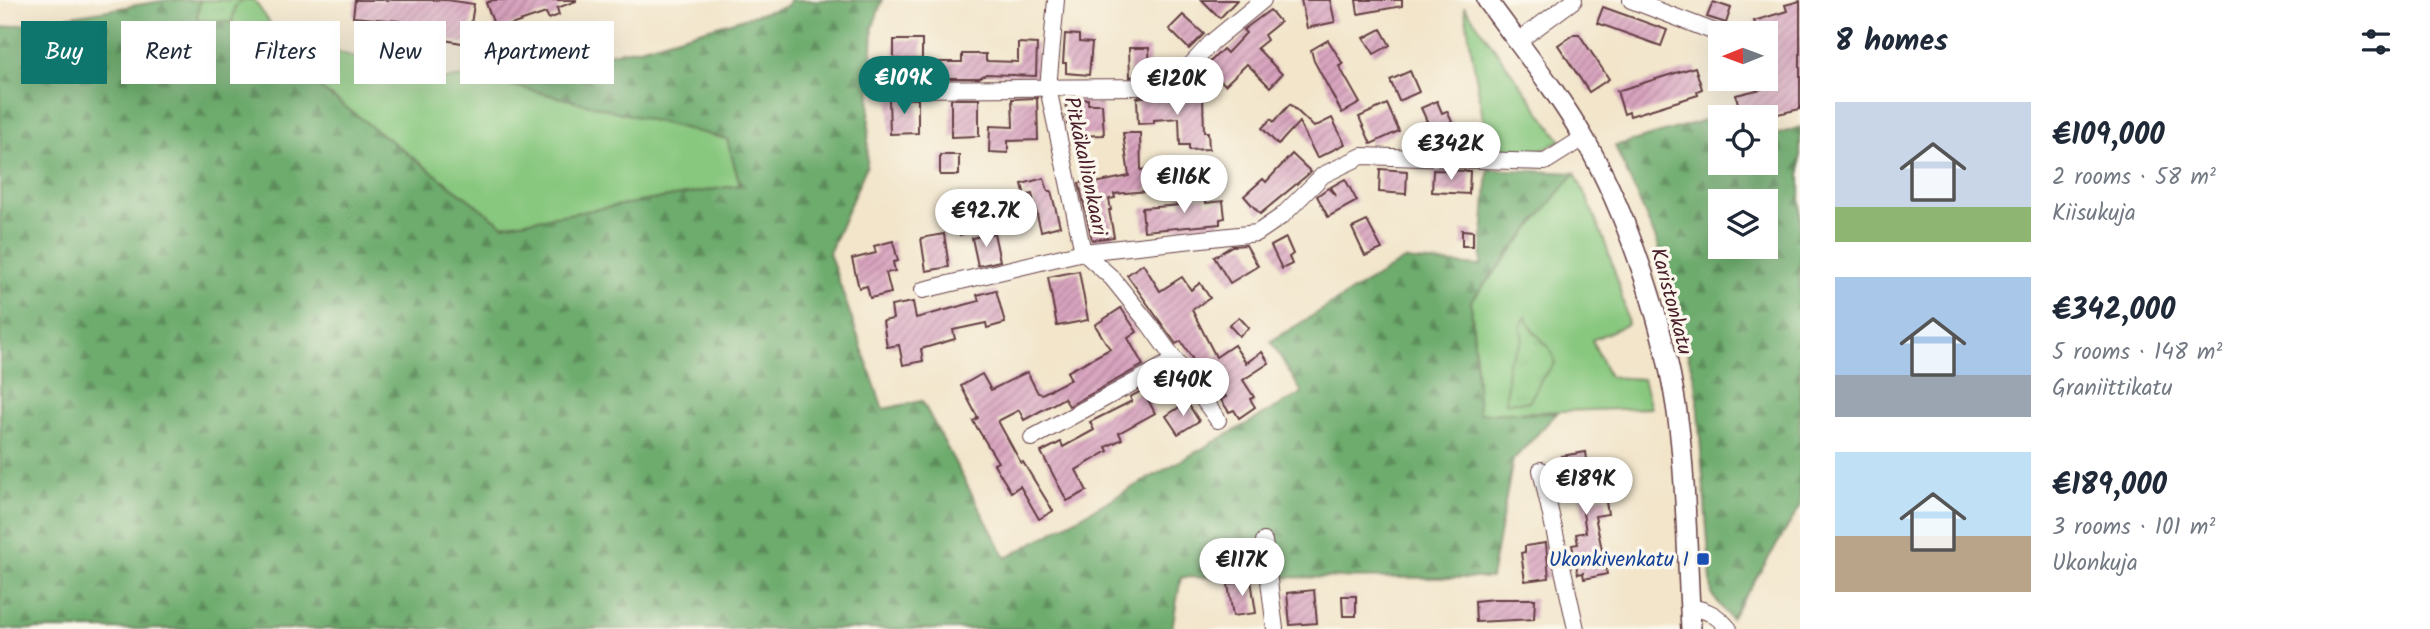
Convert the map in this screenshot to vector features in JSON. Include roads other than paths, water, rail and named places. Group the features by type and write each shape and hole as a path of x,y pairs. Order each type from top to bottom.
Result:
{"street":[{"name":"Pitkäkallionkaari","path":"1056,0 1048,88 1083,252 1112,278 1149,324 1173,361 1218,420"},
{"path":"900,89 1140,87 1167,81 1188,68 1263,0"},
{"name":"Karistonkatu","path":"1487,0 1583,138 1617,204 1635,248 1670,378 1679,426 1691,629"},
{"path":"1517,42 1574,0"},
{"path":"1631,0 1708,29"},
{"path":"923,290 1083,252 1257,233 1282,216 1322,175 1362,156 1545,162 1583,138"},
{"path":"1032,438 1173,361"},
{"path":"1541,470 1576,629"},
{"path":"1264,541 1275,629"},
{"path":"1689,607 1706,610 1718,617 1729,629"}],"place":[{"name":"Ukonkivenkatu I","path":"1703,559"}]}
